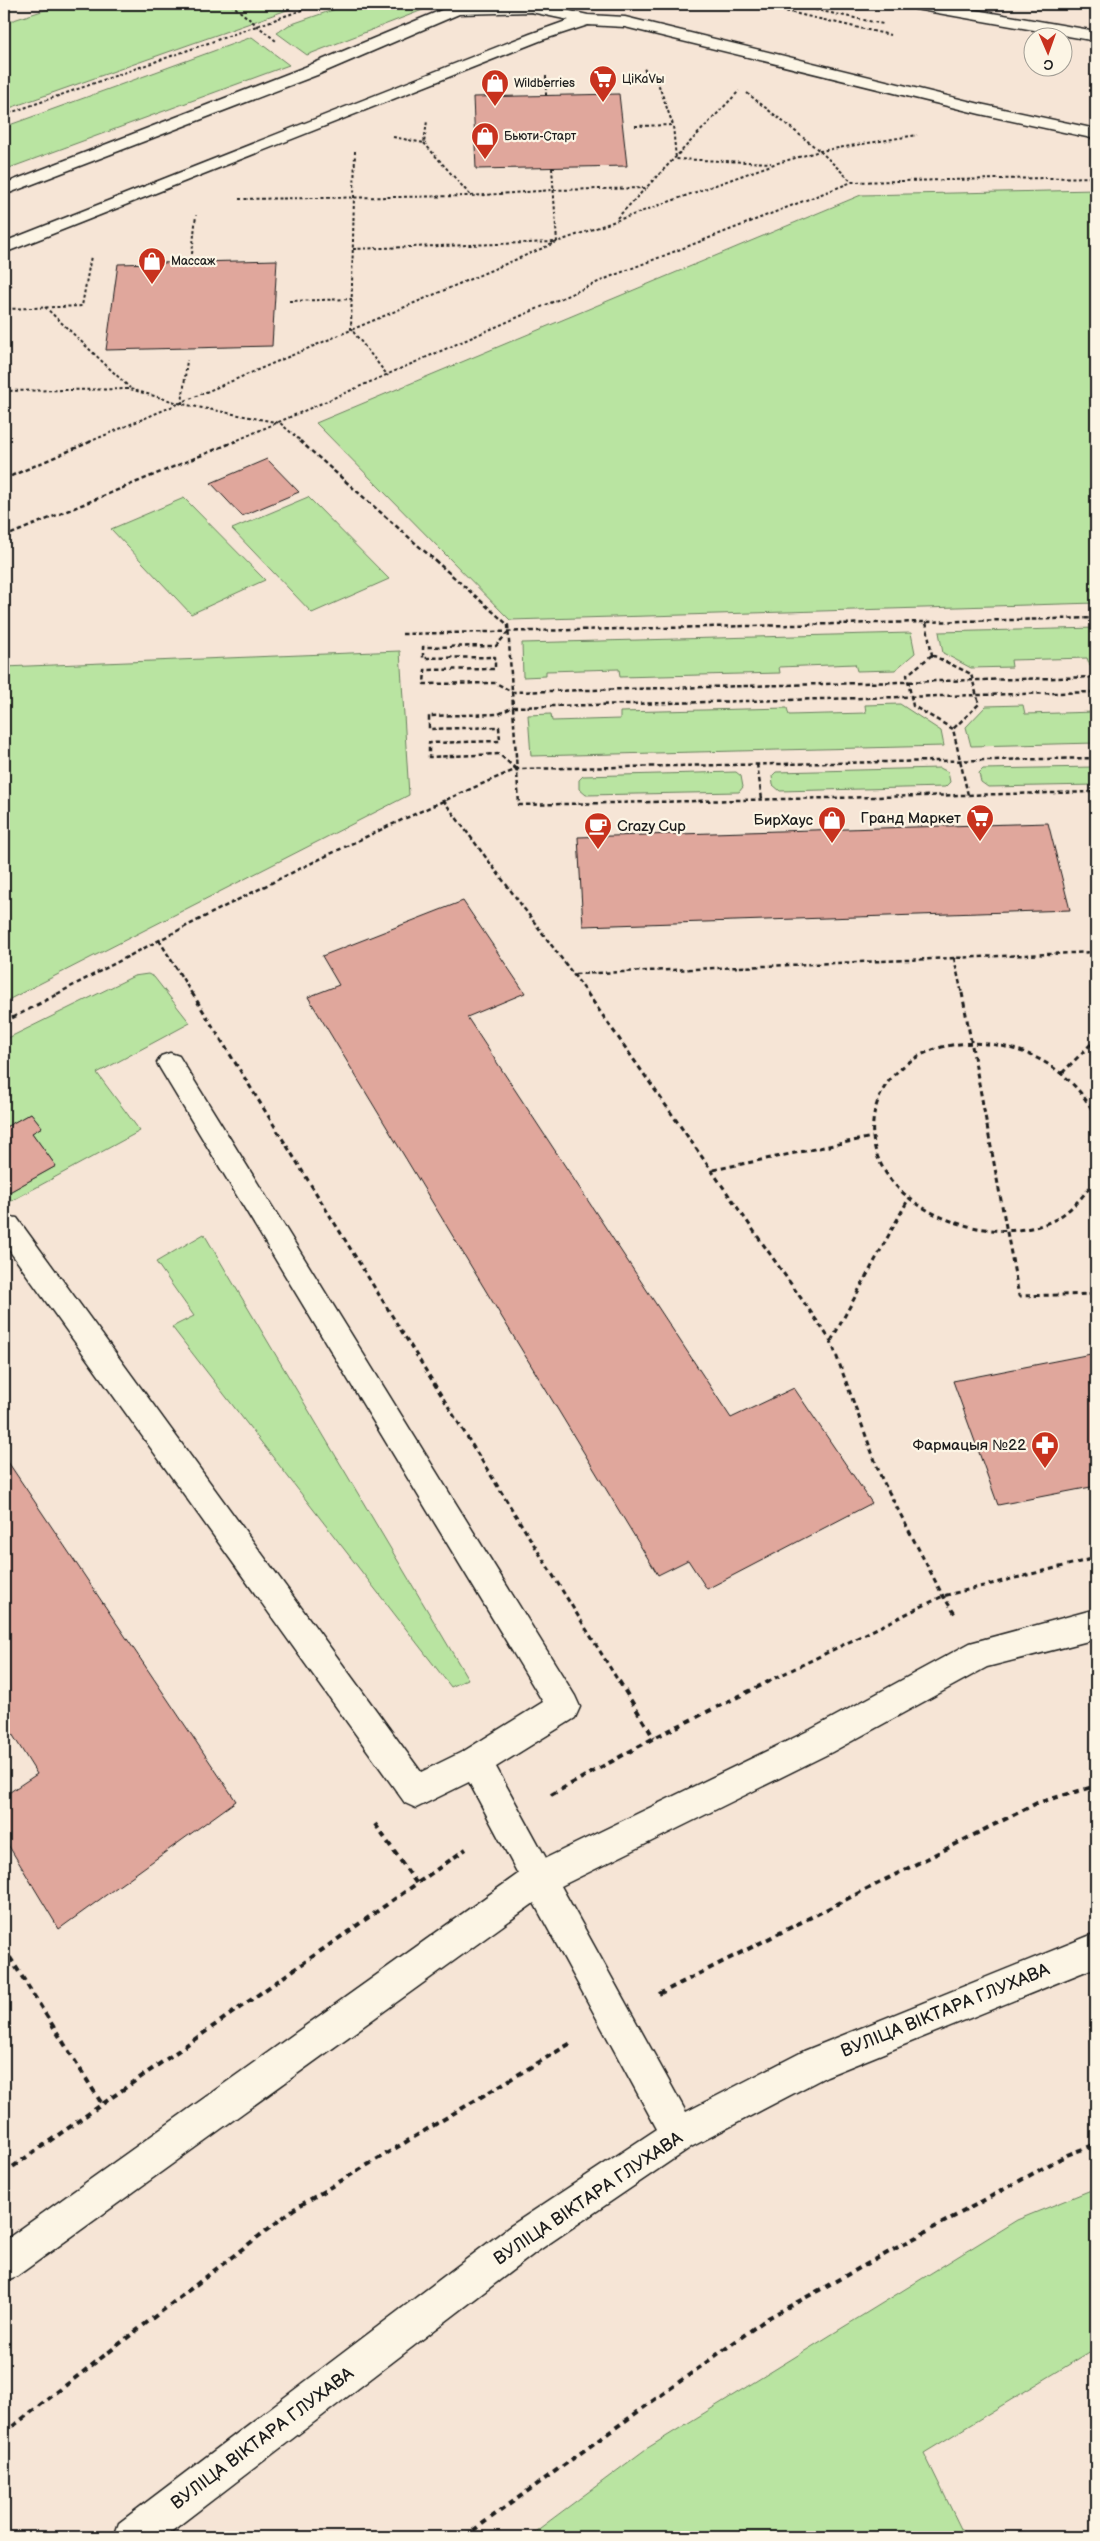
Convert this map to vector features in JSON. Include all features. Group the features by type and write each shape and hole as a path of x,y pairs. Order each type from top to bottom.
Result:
{"street":[{"path":"915,4 1096,36"},
{"path":"4,190 311,70 456,9 531,7 588,20 625,22 980,109 1096,134"},
{"path":"4,248 536,37 588,20"},
{"path":"7,1226 416,1792 475,1762 564,1706 170,1063"},
{"path":"4,2263 539,1879 821,1741 981,1654 1096,1624"},
{"path":"475,1762 679,2135"},
{"name":"ВУЛІЦА ВІКТАРА ГЛУХАВА","path":"133,2537 522,2240 679,2135 816,2063 1096,1950"}],"path":[{"path":"231,4 257,25"},
{"path":"4,115 319,4"},
{"path":"650,67 640,65 658,83 673,125 676,159"},
{"path":"545,80 546,95"},
{"path":"741,88 750,91"},
{"path":"741,88 820,150 852,182"},
{"path":"616,219 676,159 741,88"},
{"path":"635,126 673,125"},
{"path":"4,479 182,404 351,329 616,219 820,150 921,135 911,132"},
{"path":"424,143 471,196"},
{"path":"355,149 351,329 388,376"},
{"path":"676,159 774,164"},
{"path":"552,168 557,242"},
{"path":"4,536 280,423 612,276 852,182 1096,178"},
{"path":"233,199 471,196 553,190 648,188"},
{"path":"188,216 197,213 192,254"},
{"path":"353,249 557,242"},
{"path":"4,317 5,309 82,306 91,254 83,257"},
{"path":"4,288 12,284"},
{"path":"289,301 352,299"},
{"path":"45,307 130,389"},
{"path":"182,404 187,360"},
{"path":"4,391 130,389 182,404 280,423 508,625 519,805 1096,792"},
{"path":"402,634 1096,618"},
{"path":"926,622 932,655"},
{"path":"509,632 496,646 423,647 423,658 495,657 495,669 425,670 424,684 496,683 512,692 1096,677"},
{"path":"932,655 971,674 973,680 979,704 953,729"},
{"path":"932,655 907,675 913,706 953,729 968,794"},
{"path":"517,769 499,754 429,757 429,743 500,741 499,727 429,730 429,716 500,714 513,707 1096,692"},
{"path":"4,1022 159,940 443,800 517,769 1096,758"},
{"path":"757,764 762,799"},
{"path":"443,800 574,974 831,1341 881,1477 943,1596 1096,1558"},
{"path":"159,940 654,1738"},
{"path":"574,974 1096,952"},
{"path":"954,958 973,1043 1019,1296 1096,1294"},
{"path":"1062,1072 1096,1039"},
{"path":"1096,1117 1092,1105 1062,1072 1035,1056 1004,1046 973,1043 943,1046 917,1056 895,1071 880,1090 873,1113 872,1137 884,1170 909,1198 938,1216 972,1228 1007,1230 1046,1223 1077,1204 1096,1179"},
{"path":"712,1170 872,1137"},
{"path":"831,1341 909,1198"},
{"path":"656,1995 1037,1803 1096,1786"},
{"path":"4,1948 102,2104 4,2173"},
{"path":"4,2433 294,2209 572,2042"},
{"path":"464,2537 768,2318 1067,2155 1096,2144"}],"green space":[{"path":"64,4 304,4 4,110 4,23"},
{"path":"350,4 438,4 307,55 277,33 289,25"},
{"path":"252,37 289,65 4,170 4,127"},
{"path":"1096,190 1096,603 510,620 316,423 861,195"},
{"path":"308,497 389,579 312,613 232,529"},
{"path":"184,498 265,580 191,614 111,529"},
{"path":"1096,628 1096,665 1090,666 1087,658 1011,660 1012,667 971,668 943,653 939,632"},
{"path":"911,633 915,653 895,670 857,671 855,664 779,667 780,673 620,677 619,669 546,671 546,676 523,677 522,643"},
{"path":"400,651 409,795 4,1002 4,667"},
{"path":"900,704 941,731 944,746 531,756 528,715 551,714 552,721 620,719 620,712 787,708 789,715 866,713 865,705"},
{"path":"1023,705 1025,714 1096,712 1096,743 971,746 966,727 986,706"},
{"path":"1094,767 1096,785 988,787 981,782 979,773 983,769"},
{"path":"940,768 948,772 950,782 945,787 780,791 773,785 772,776 776,772"},
{"path":"736,772 741,776 743,787 739,792 586,795 579,789 579,780 583,776"},
{"path":"148,974 154,977 190,1023 97,1073 140,1131 4,1205 4,1195 56,1166 32,1133 42,1127 31,1113 4,1128 4,1040 134,976"},
{"path":"204,1234 468,1679 451,1687 172,1327 194,1316 156,1262"},
{"path":"1096,2188 1096,2348 924,2453 964,2535 963,2537 528,2537 646,2449 1017,2220"}],"building":[{"path":"619,94 627,166 476,169 473,97"},
{"path":"277,260 272,346 106,350 118,264"},
{"path":"267,459 299,492 242,516 211,483"},
{"path":"1048,823 1070,910 583,926 578,837"},
{"path":"463,901 525,993 467,1017 731,1418 794,1388 872,1503 707,1589 688,1560 658,1575 308,997 339,985 322,956"},
{"path":"31,1113 42,1127 32,1133 56,1166 4,1195 4,1128"},
{"path":"1096,1353 1096,1486 998,1505 953,1381"},
{"path":"4,1456 236,1801 59,1929 4,1838 4,1796 37,1774 4,1721"}],"place":[{"name":"ЦiKaVы","path":"603,103"},
{"name":"Wildberries","path":"495,107"},
{"name":"Бьюти-Старт","path":"485,160"},
{"name":"Массаж","path":"152,285"},
{"name":"Гранд Маркет","path":"980,842"},
{"name":"БирХаус","path":"832,844"},
{"name":"Crazy Cup","path":"598,850"},
{"name":"Фармацыя №22","path":"1045,1469"}]}
